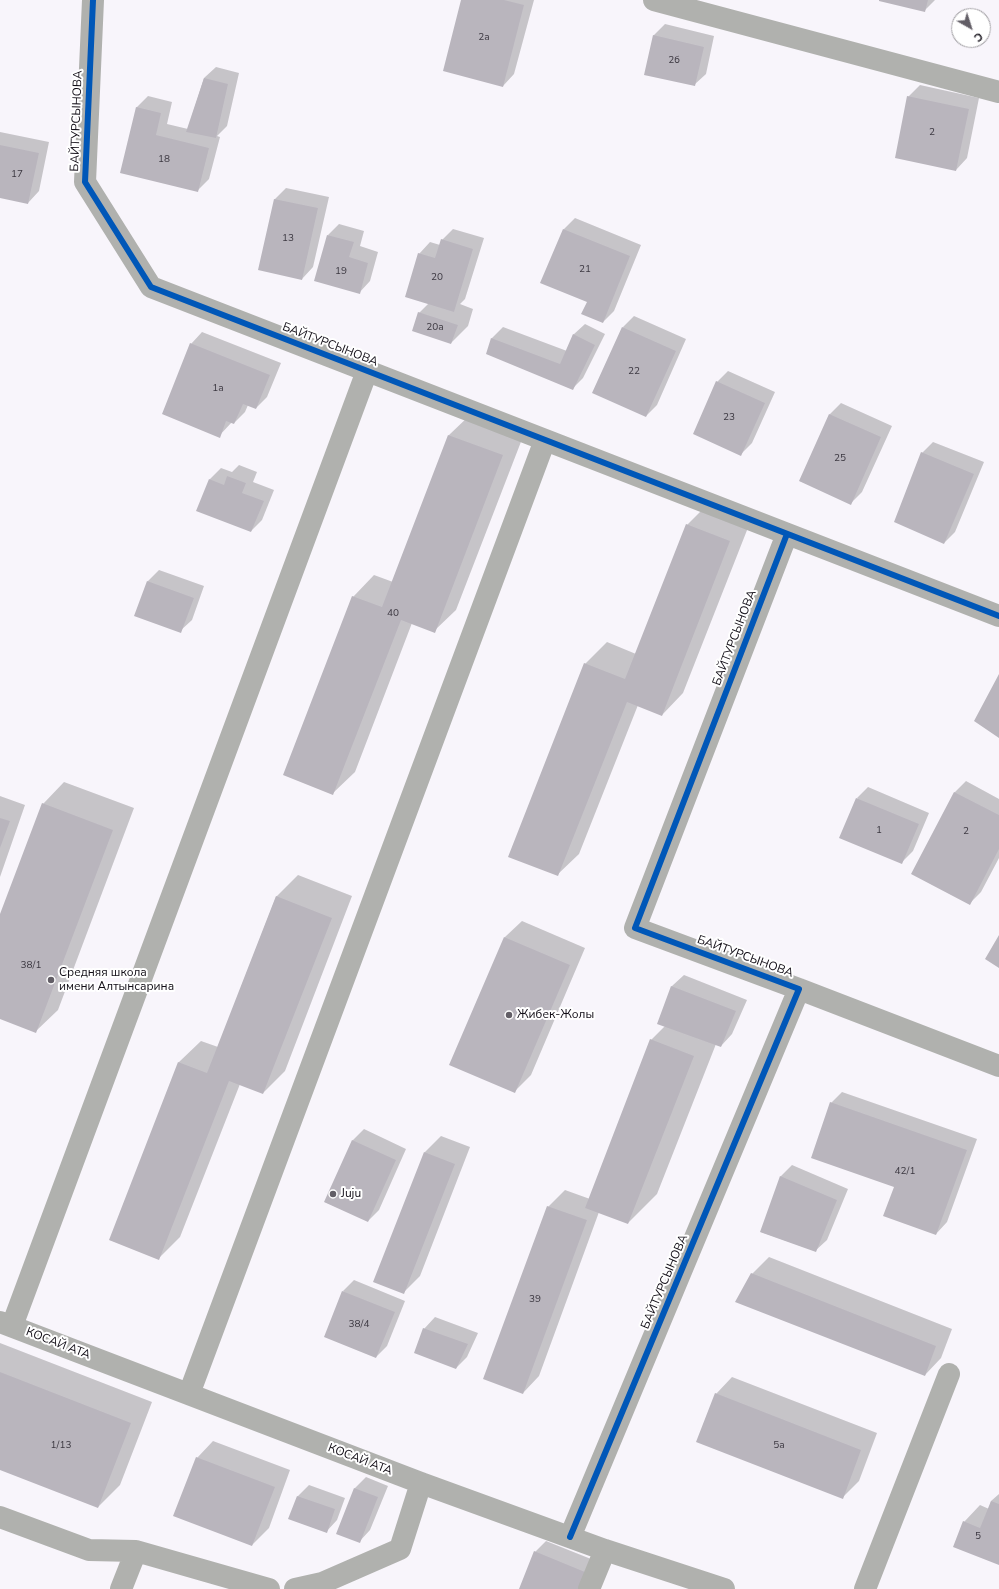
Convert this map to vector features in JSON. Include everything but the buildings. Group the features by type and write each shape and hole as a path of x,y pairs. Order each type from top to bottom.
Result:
{"street":[{"name":"БАЙТУРСЫНОВА","path":"93,0 85,182 151,287 999,616"},
{"path":"654,0 999,92"},
{"path":"6,1324 367,371"},
{"path":"189,1394 545,440"},
{"name":"БАЙТУРСЫНОВА","path":"570,1537 799,989 634,928 787,534"},
{"path":"799,989 999,1066"},
{"name":"КОСАЙ АТА","path":"6,1324 421,1484 605,1550 724,1589"},
{"path":"865,1589 949,1374"},
{"path":"295,1589 322,1582 400,1549 421,1484"},
{"path":"0,1517 89,1550 136,1551 270,1589"},
{"path":"589,1589 605,1550"},
{"path":"121,1589 136,1551"}],"cycle path":[{"path":"93,0 85,182 151,287 999,616"},
{"path":"570,1537 799,989 635,928 787,534"}],"place":[{"name":"Средняя школа имени Алтынсарина","path":"51,980"},
{"name":"Жибек-Жолы","path":"509,1015"},
{"name":"Juju","path":"333,1194"}]}
